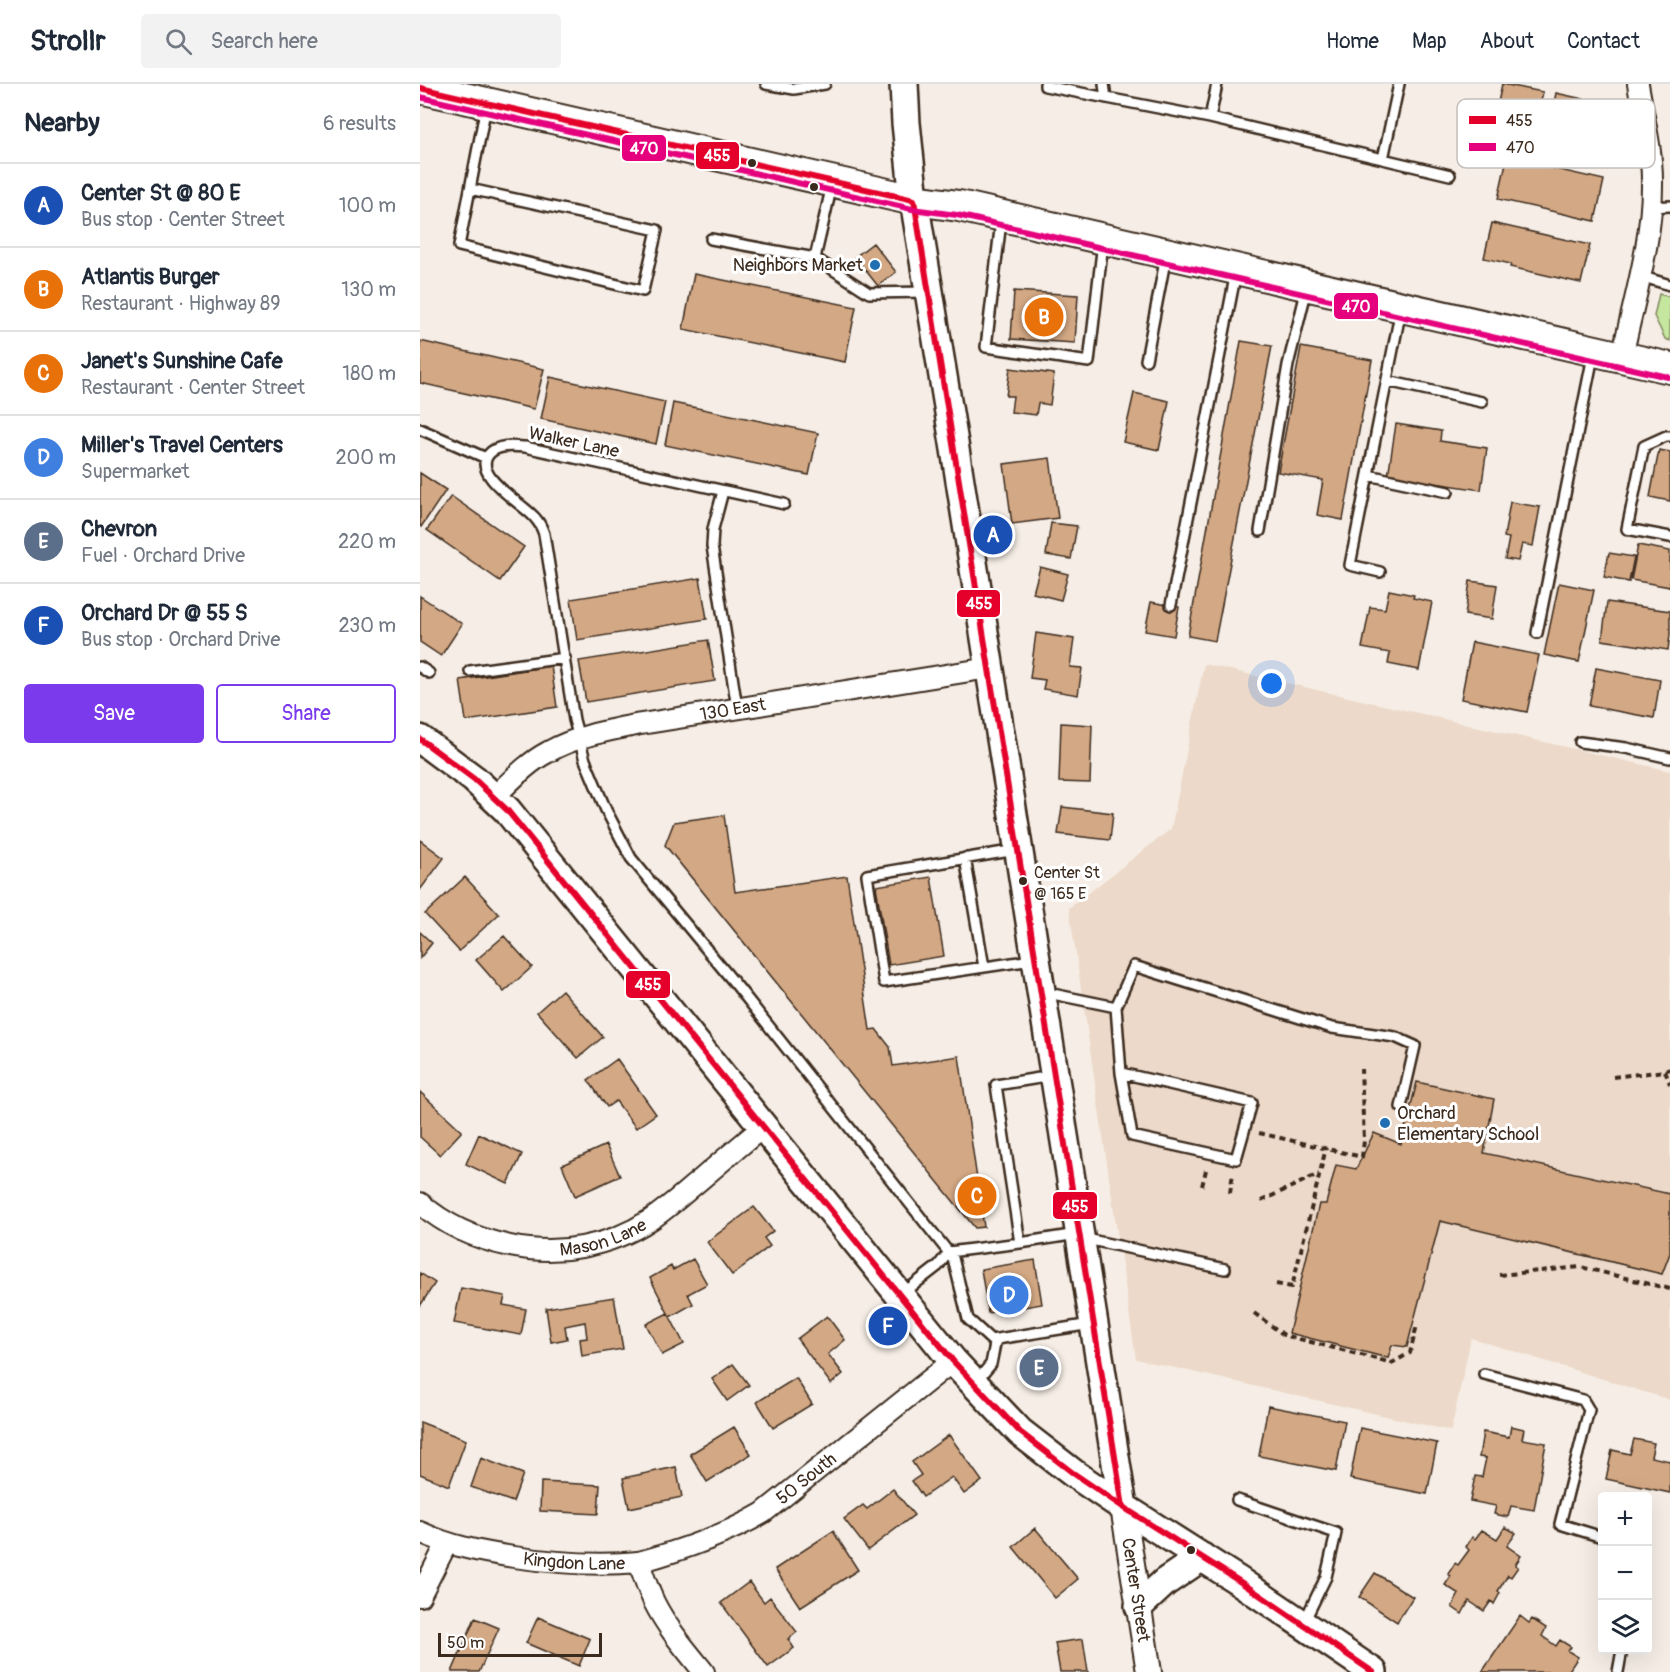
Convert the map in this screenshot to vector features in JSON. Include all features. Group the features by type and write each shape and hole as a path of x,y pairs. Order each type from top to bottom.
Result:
{"main road":[{"name":"Center Street","path":"904,84 914,200 928,292 1123,1507"},
{"path":"420,88 914,200 959,206 1670,368"},
{"path":"420,739 453,762 494,796 523,829 953,1361 1020,1432 1073,1473 1123,1507 1373,1672"},
{"path":"1139,1606 1165,1582 1202,1557"}],"street":[{"path":"1638,84 1641,99"},
{"path":"1608,354 1640,276 1650,227 1660,207 1652,168"},
{"name":"130 East","path":"494,796 525,768 548,752 621,728 989,668"},
{"name":"Mason Lane","path":"420,1203 441,1220 479,1238 527,1250 552,1251 579,1248 605,1241 651,1220 764,1127"},
{"name":"50 South","path":"639,1562 704,1542 763,1513 953,1361"},
{"name":"Center Street","path":"1123,1507 1149,1672"},
{"name":"Kingdon Lane","path":"420,1532 447,1544 490,1554 552,1563 594,1565 639,1562 653,1601 673,1634 704,1672"},
{"path":"420,1596 447,1544"}],"lane":[{"path":"766,84 794,88 825,84"},
{"path":"1045,84 1045,86 1210,118 1450,175"},
{"path":"1104,84 1106,98"},
{"path":"1210,118 1217,84"},
{"path":"1383,159 1399,84"},
{"path":"470,189 657,230 643,291 459,246 486,103"},
{"path":"815,258 832,182"},
{"path":"1001,216 986,347 1089,362 1103,239"},
{"path":"711,239 815,258 869,293 928,292"},
{"path":"1146,360 1166,254"},
{"path":"1171,605 1236,270"},
{"path":"1640,276 1670,285"},
{"path":"1260,531 1288,365 1308,286"},
{"path":"1380,572 1350,565 1402,307"},
{"path":"1537,633 1608,354"},
{"path":"1387,381 1482,402"},
{"path":"420,429 486,458 488,473 497,486 529,511 542,528 579,740 606,810 631,858 737,986 949,1252 953,1258 968,1319 991,1340 1094,1323"},
{"path":"1670,436 1644,446 1627,529 1670,537"},
{"name":"Walker Lane","path":"486,458 490,452 502,447 525,447 784,504"},
{"path":"1368,475 1448,492"},
{"path":"723,491 713,529 712,546 737,708"},
{"path":"470,671 565,658"},
{"path":"420,667 429,673"},
{"path":"1580,742 1626,748 1670,758"},
{"path":"1018,849 867,875 884,982 1036,959"},
{"path":"965,858 984,967"},
{"path":"1121,1072 1252,1103 1236,1159 1132,1136 1121,1072 1116,1007 1134,966 1332,1028 1395,1037 1415,1046 1401,1107"},
{"path":"1041,992 1116,1007"},
{"path":"1020,1243 996,1085 1054,1076"},
{"path":"901,1295 938,1266 949,1252 1080,1236 1225,1269"},
{"path":"974,1384 991,1364 996,1340"},
{"path":"1485,1374 1583,1400 1589,1410 1560,1524 1598,1537"},
{"path":"1237,1500 1336,1533 1326,1577 1303,1624"},
{"path":"1618,1672 1621,1654"}],"path":[{"path":"1244,1130 1362,1157 1364,1141 1361,1069"},
{"path":"1613,1077 1667,1070 1670,1084"},
{"path":"1276,1284 1292,1287 1326,1148"},
{"path":"1260,1201 1320,1174"},
{"path":"1499,1275 1581,1267 1670,1289"},
{"path":"1254,1313 1284,1335 1392,1363 1410,1353 1417,1325"}],"shaded area":[{"name":"Orchard Elementary School","path":"1204,664 1670,771 1670,1400 1471,1338 1451,1431 1136,1359 1069,908 1171,829"}],"green space":[{"path":"1659,294 1670,297 1670,341 1665,339 1654,316"}],"building":[{"path":"1502,84 1543,92 1542,99 1499,99"},
{"path":"1556,93 1583,99 1555,99"},
{"path":"1505,168 1551,168 1604,180 1595,221 1498,199"},
{"path":"1492,223 1590,245 1581,283 1510,267 1511,264 1484,258"},
{"name":"Neighbors Market","path":"873,243 896,272 878,286 855,257"},
{"path":"694,274 856,307 845,362 683,329"},
{"path":"1014,291 1078,295 1075,343 1011,339"},
{"path":"420,341 544,369 534,409 420,383"},
{"path":"1241,341 1272,346 1215,641 1188,636"},
{"path":"1301,347 1372,360 1343,520 1317,515 1323,480 1278,472"},
{"path":"1010,368 1054,374 1050,405 1038,403 1036,415 1011,412 1013,396 1006,396"},
{"path":"550,377 665,402 656,444 541,419"},
{"path":"1134,393 1169,401 1159,450 1123,442"},
{"path":"673,403 818,433 809,475 665,445"},
{"path":"1396,424 1441,431 1440,441 1487,448 1481,490 1388,476"},
{"path":"1659,450 1670,452 1670,501 1650,497"},
{"path":"1050,458 1058,518 1012,524 1004,464"},
{"path":"420,473 446,490 421,527 420,526"},
{"path":"451,496 524,547 500,581 427,530"},
{"path":"1510,502 1540,507 1533,546 1522,544 1518,561 1505,559 1509,538 1504,537"},
{"path":"1051,523 1077,526 1071,559 1046,555"},
{"path":"1638,545 1670,551 1670,587 1631,580"},
{"path":"1609,553 1634,557 1629,582 1604,577"},
{"path":"1040,567 1068,574 1061,600 1033,593"},
{"path":"700,578 707,619 577,640 571,599"},
{"path":"1470,581 1497,585 1492,619 1465,615"},
{"path":"1559,583 1594,590 1579,662 1544,655"},
{"path":"1389,590 1414,595 1413,598 1432,602 1419,670 1388,664 1390,653 1362,648 1370,607 1385,609"},
{"path":"420,596 462,624 441,656 420,642"},
{"path":"1151,602 1179,607 1174,636 1145,631"},
{"path":"1607,602 1670,611 1668,650 1602,640"},
{"path":"1036,633 1074,639 1070,667 1082,668 1078,695 1043,689 1045,680 1030,678"},
{"path":"708,640 715,681 586,702 579,661"},
{"path":"1472,642 1539,655 1527,712 1461,699"},
{"path":"551,666 557,707 466,721 460,680"},
{"path":"1596,668 1660,680 1654,718 1589,706"},
{"path":"1061,723 1092,725 1090,783 1059,782"},
{"path":"1062,807 1113,813 1110,840 1058,834"},
{"path":"724,815 735,892 847,876 870,1030 876,1029 890,1047 893,1066 959,1056 984,1227 975,1228 665,845 674,822"},
{"path":"420,840 444,858 420,890"},
{"path":"465,877 499,914 459,951 425,914"},
{"path":"931,877 944,956 889,965 876,886"},
{"path":"420,932 432,943 420,958"},
{"path":"504,936 532,967 504,992 476,960"},
{"path":"562,990 603,1037 578,1058 537,1012"},
{"path":"617,1059 656,1114 636,1128 616,1101 607,1107 588,1080"},
{"path":"1417,1082 1494,1099 1484,1153 1670,1194 1670,1253 1662,1274 1440,1221 1407,1347 1392,1345 1388,1358 1289,1333 1319,1204 1326,1204 1336,1165 1356,1169 1374,1133 1401,1144"},
{"path":"420,1092 462,1131 440,1155 420,1137"},
{"path":"479,1134 522,1154 508,1184 466,1164"},
{"path":"606,1145 620,1176 575,1196 562,1165"},
{"path":"754,1207 773,1231 764,1238 770,1246 732,1275 707,1242"},
{"path":"693,1259 707,1284 688,1294 693,1304 670,1317 650,1278 671,1266 673,1270"},
{"path":"1035,1260 1042,1304 988,1313 981,1269"},
{"path":"420,1273 435,1283 420,1306"},
{"path":"461,1288 505,1296 503,1305 526,1309 521,1335 454,1323"},
{"path":"614,1297 623,1349 582,1356 580,1339 587,1338 585,1322 565,1326 567,1339 551,1342 546,1308"},
{"path":"668,1313 684,1344 662,1355 646,1324"},
{"path":"827,1316 845,1340 828,1354 843,1374 831,1384 797,1339"},
{"path":"733,1364 749,1385 727,1401 712,1379"},
{"path":"796,1378 812,1404 773,1428 757,1402"},
{"path":"1268,1406 1345,1421 1336,1471 1259,1456"},
{"path":"420,1422 466,1440 449,1486 420,1474"},
{"path":"1511,1426 1524,1429 1522,1439 1546,1443 1534,1510 1511,1506 1508,1517 1494,1514 1496,1506 1470,1501 1475,1476 1482,1477 1486,1458 1479,1457 1483,1432 1509,1437"},
{"path":"734,1427 751,1454 707,1482 690,1454"},
{"path":"1360,1428 1437,1443 1427,1494 1350,1479"},
{"path":"949,1435 982,1481 964,1494 952,1477 923,1497 912,1481 921,1475 912,1462"},
{"path":"1634,1439 1654,1443 1651,1457 1670,1461 1670,1493 1606,1479 1612,1450 1630,1454"},
{"path":"481,1458 523,1474 513,1502 471,1487"},
{"path":"676,1467 682,1497 629,1508 623,1478"},
{"path":"541,1482 600,1485 598,1514 540,1511"},
{"path":"893,1489 914,1515 868,1550 844,1519 863,1505 867,1509"},
{"path":"1505,1527 1516,1533 1507,1546 1521,1556 1515,1565 1518,1567 1511,1577 1508,1575 1498,1591 1500,1593 1494,1604 1491,1601 1484,1611 1469,1601 1462,1614 1452,1607 1459,1594 1445,1585 1451,1576 1448,1574 1455,1563 1458,1565 1469,1550 1466,1547 1472,1537 1475,1539 1482,1530 1497,1539"},
{"path":"1035,1528 1078,1579 1055,1598 1013,1547"},
{"path":"833,1531 858,1570 800,1607 775,1569"},
{"path":"1375,1573 1413,1597 1397,1622 1359,1597"},
{"path":"749,1582 764,1602 770,1597 797,1632 788,1639 794,1648 768,1667 721,1603"},
{"path":"1520,1616 1529,1623 1532,1619 1546,1628 1542,1636 1556,1646 1560,1640 1571,1647 1568,1651 1578,1657 1568,1672 1482,1672"},
{"path":"538,1617 590,1639 579,1666 526,1643"},
{"path":"475,1618 499,1628 479,1672 452,1672"},
{"path":"1083,1639 1088,1672 1060,1672 1055,1643"}],"transit line":[{"name":"455","path":"420,88 914,200 1123,1507"},
{"name":"470","path":"420,97 912,209 957,215 1668,377"},
{"name":"455","path":"420,739 474,779 507,810 953,1361 1020,1432 1073,1473 1123,1507 1239,1581 1373,1672"}],"place":[{"name":"Neighbors Market","path":"875,265"},
{"name":"Atlantis Burger","path":"1044,317"},
{"name":"Center St @ 80 E","path":"993,535"},
{"name":"Center St @ 165 E","path":"1023,881"},
{"name":"Orchard Elementary School","path":"1385,1123"},
{"name":"Janet's Sunshine Cafe","path":"977,1196"},
{"name":"Miller's Travel Centers","path":"1009,1295"},
{"name":"Orchard Dr @ 55 S","path":"888,1326"},
{"name":"Chevron","path":"1039,1368"}]}
